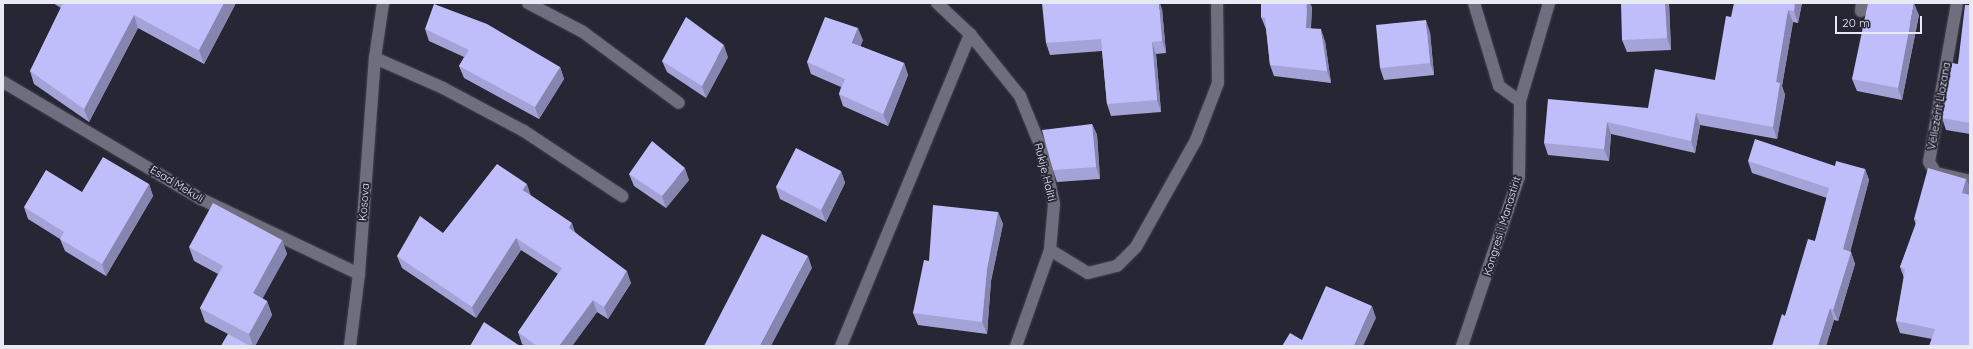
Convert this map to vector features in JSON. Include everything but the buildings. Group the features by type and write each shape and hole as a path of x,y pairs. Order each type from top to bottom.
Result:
{"street":[{"name":"Kosova","path":"350,346 359,274 375,58 383,3"},
{"path":"528,3 583,32 679,103"},
{"name":"Rukije Haliti","path":"937,3 970,34 1020,96 1043,152 1054,204 1050,250 1016,346"},
{"path":"1050,250 1088,273 1117,266 1136,247 1196,140 1218,83 1218,3"},
{"path":"1474,3 1499,86 1520,101"},
{"name":"Kongresi i Manastirit","path":"1462,346 1519,177 1520,101 1549,3"},
{"name":"Vëllezërit Llozana","path":"1957,3 1930,162 1936,173 1970,181"},
{"path":"841,346 970,34"},
{"path":"375,58 443,88 524,132 622,196"},
{"name":"Esad Mekuli","path":"3,82 201,199 359,274"}]}
